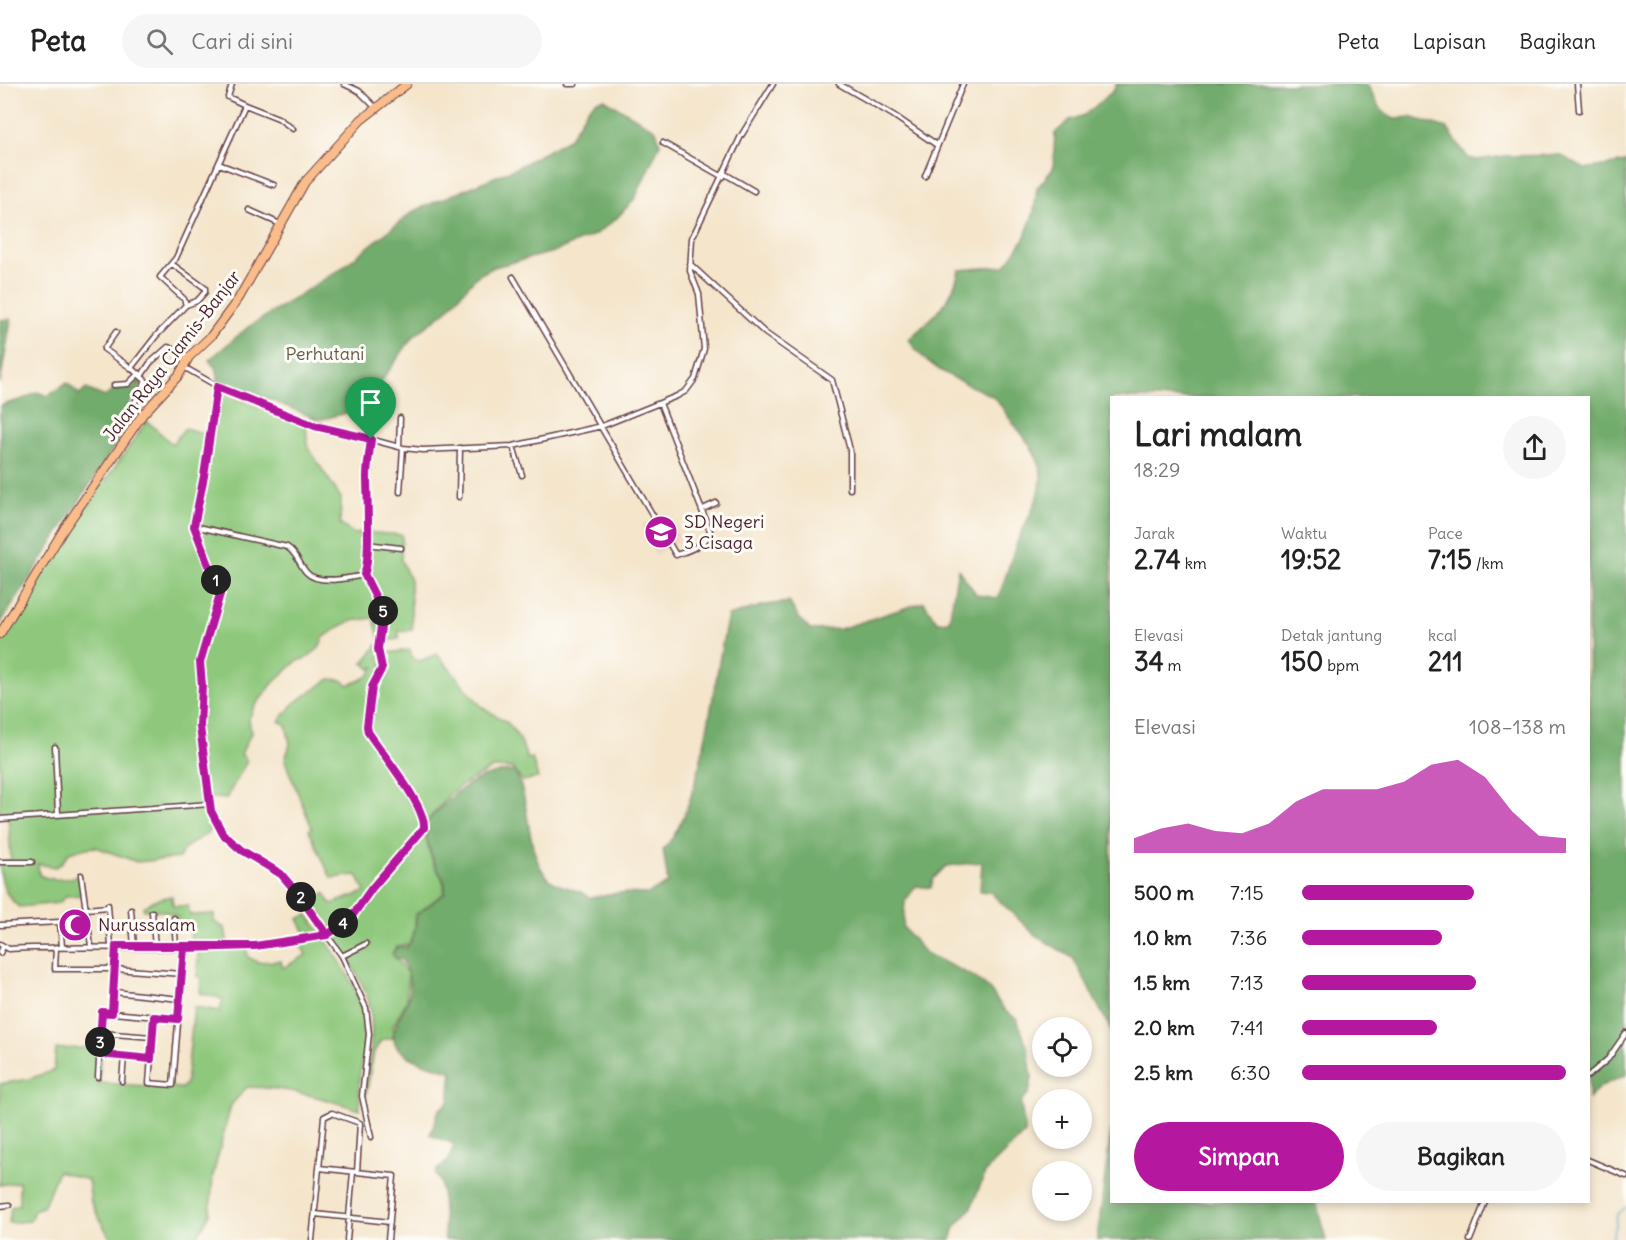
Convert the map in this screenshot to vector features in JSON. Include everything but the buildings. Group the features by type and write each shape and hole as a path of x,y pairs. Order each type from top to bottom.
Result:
{"highway":[{"name":"Jalan Raya Ciamis-Banjar","path":"0,634 64,529 143,414 179,375 189,357 211,336 239,298 258,268 280,224 314,170 355,126 407,84"}],"street":[{"path":"232,84 227,95 278,118 293,129"},
{"path":"344,84 359,91 376,108"},
{"path":"567,84 575,84"},
{"path":"182,366 217,387 315,426 401,447 430,450 513,446 602,426 677,396 691,386 702,360 705,337 699,294 690,263 692,238 724,176 741,136 773,84"},
{"path":"839,84 893,115 937,145"},
{"path":"925,176 963,84"},
{"path":"1577,84 1579,110"},
{"path":"186,305 184,299 160,279 172,264 245,105"},
{"path":"663,143 754,191"},
{"path":"219,164 274,184"},
{"path":"249,210 280,224"},
{"path":"690,263 765,333 832,380 850,450 850,489"},
{"path":"131,368 156,336 186,305 196,301 205,292 205,288 172,264"},
{"path":"513,277 676,555 708,538 710,531 660,403"},
{"path":"116,332 104,349 140,374 146,383 134,404 143,414"},
{"path":"114,385 128,384 168,347 189,357"},
{"path":"217,387 194,526 220,594 200,662 202,685 200,727 210,804 216,823 223,834 241,850 281,874 342,956 366,1008 369,1034 362,1096 371,1137"},
{"path":"400,418 400,492"},
{"path":"0,953 1,946 9,949 91,946 184,948 255,946 327,935 350,919 372,888 421,833 424,822 399,776 368,732 372,687 382,668 378,649 383,612 364,574 369,498 367,477 371,439"},
{"path":"513,446 522,475"},
{"path":"459,497 460,448"},
{"path":"703,509 717,503"},
{"path":"194,526 287,547 295,552 306,572 316,578 364,574"},
{"path":"366,544 400,548"},
{"path":"54,747 58,814"},
{"path":"0,819 210,804"},
{"path":"0,862 32,862"},
{"path":"81,875 91,946"},
{"path":"86,909 108,906 115,969 112,1013"},
{"path":"131,910 134,946"},
{"path":"152,912 155,947"},
{"path":"174,918 176,948"},
{"path":"0,925 58,921 62,924 62,947"},
{"path":"342,956 366,945"},
{"path":"56,947 55,969 115,969 182,974"},
{"path":"154,1017 149,1083 172,1084 184,948"},
{"path":"114,992 180,999"},
{"path":"98,1077 102,1012 178,1019"},
{"path":"101,1033 152,1037"},
{"path":"1590,1074 1608,1059 1626,1033"},
{"path":"99,1054 151,1059"},
{"path":"122,1081 124,1056"},
{"path":"312,1240 323,1119 332,1113 358,1121 361,1125 347,1240"},
{"path":"1590,1161 1626,1176"},
{"path":"319,1168 394,1176 388,1240"},
{"path":"1470,1240 1485,1203"},
{"path":"0,1206 9,1205"},
{"path":"315,1214 390,1222"}],"shaded area":[{"name":"SD Negeri 3 Cisaga","path":"668,515 681,539 655,555 642,525"}],"green space":[{"path":"1116,84 1367,84 1379,107 1387,115 1394,119 1410,117 1447,128 1468,158 1478,160 1504,156 1560,155 1585,169 1626,162 1626,1075 1599,1087 1590,1098 1590,396 1110,396 1110,1028 1073,958 1035,935 990,892 980,891 982,862 946,866 933,879 931,888 916,886 905,901 903,927 925,953 974,977 989,989 1006,1012 1017,1019 1028,1049 1032,1078 1029,1093 1021,1102 1025,1133 986,1171 971,1208 955,1227 951,1240 445,1240 441,1182 436,1175 437,1170 449,1160 454,1144 430,1135 439,1110 449,1102 452,1072 408,1056 395,1043 394,1036 394,1029 408,1000 410,985 402,960 394,957 393,953 398,946 406,948 411,941 416,915 445,893 444,880 429,848 425,824 464,787 487,776 514,771 523,795 535,855 541,868 552,882 590,898 618,893 648,894 668,883 663,849 677,831 697,774 728,616 765,605 789,602 810,630 840,629 924,602 937,622 949,621 958,569 977,595 998,598 1016,545 1035,504 1041,479 1040,467 1026,440 996,400 934,366 924,358 909,339 947,300 959,270 1005,266 1024,239 1034,212 1037,188 1053,169 1055,133 1070,120 1085,115 1114,90"},
{"name":"Perhutani","path":"604,99 656,130 660,144 635,198 617,218 596,234 553,252 494,267 477,276 447,310 412,338 368,400 350,412 319,420 264,397 224,386 218,379 217,370 209,360 247,328 339,270 414,211 516,168 569,139 589,107 596,101"},
{"path":"11,319 0,384 0,320"},
{"path":"138,380 142,384 125,410 128,425 0,624 0,406 24,399 37,392 48,396 67,383 80,395 86,389 105,397 113,390 132,389"},
{"path":"219,392 306,426 308,448 341,498 340,524 354,534 362,532 402,535 401,560 410,580 412,630 399,631 399,639 382,641 379,639 374,618 351,621 323,638 319,648 305,659 297,661 274,682 254,707 249,719 251,733 241,754 247,761 226,799 207,797 208,812 214,824 213,829 184,849 179,858 137,862 96,847 69,853 61,864 55,867 38,864 39,875 54,879 79,876 83,895 66,896 59,903 19,907 6,892 0,869 0,862 11,860 8,817 0,817 0,641 66,537 147,421 172,444 185,428 213,436"},
{"path":"378,644 381,665 387,663 388,653 410,650 413,659 420,661 437,654 482,707 508,723 521,741 527,759 532,758 538,778 522,781 513,768 493,768 460,786 448,796 425,824 428,848 443,880 444,893 415,915 415,927 409,945 397,946 392,953 408,974 407,1000 393,1026 393,1038 381,1040 374,1052 366,1096 364,1095 371,1040 370,1007 353,967 309,902 325,893 331,904 365,892 357,875 331,878 309,830 312,828 285,760 290,744 286,725 279,721 294,703 330,679 342,680 349,685 369,676 375,666 371,669 363,663"},
{"path":"172,896 173,906 188,906 190,915 214,914 214,922 225,928 228,945 246,944 248,957 257,962 281,961 283,968 306,955 300,943 306,935 298,919 308,915 345,969 364,1015 366,1031 359,1082 360,1110 290,1091 247,1087 231,1105 213,1175 210,1214 195,1240 111,1240 91,1203 88,1180 58,1171 43,1207 34,1210 30,1221 9,1223 11,1207 19,1205 19,1182 0,1185 0,1084 29,1079 54,1070 56,1049 101,1047 99,1083 182,1088 186,1083 194,1007 220,1011 223,999 200,993 201,978 197,976 199,944 191,944 190,926 178,927 177,916 163,911 144,910 143,907 154,900"},
{"path":"1110,1138 1110,1203 1316,1203 1326,1240 1097,1240"}],"waterway":[{"path":"1612,1240 1617,1215 1626,1207"}],"place":[{"name":"SD Negeri 3 Cisaga","path":"661,532"},
{"name":"Nurussalam","path":"75,925"}],"route":[{"path":"371,439 315,426 217,387 194,526 198,541 218,583 220,594 200,653 202,685 200,727 205,782 211,811 223,834 241,850 281,874 327,935 255,946 184,948 116,946 112,1013 102,1012 99,1054 151,1059 154,1017 178,1019 184,948 214,947 255,946 304,939 327,935 350,919 386,870 424,828 424,818 417,805 368,732 367,726 372,687 382,668 378,649 383,612 364,574 367,563 369,498 367,477 371,439"}]}
